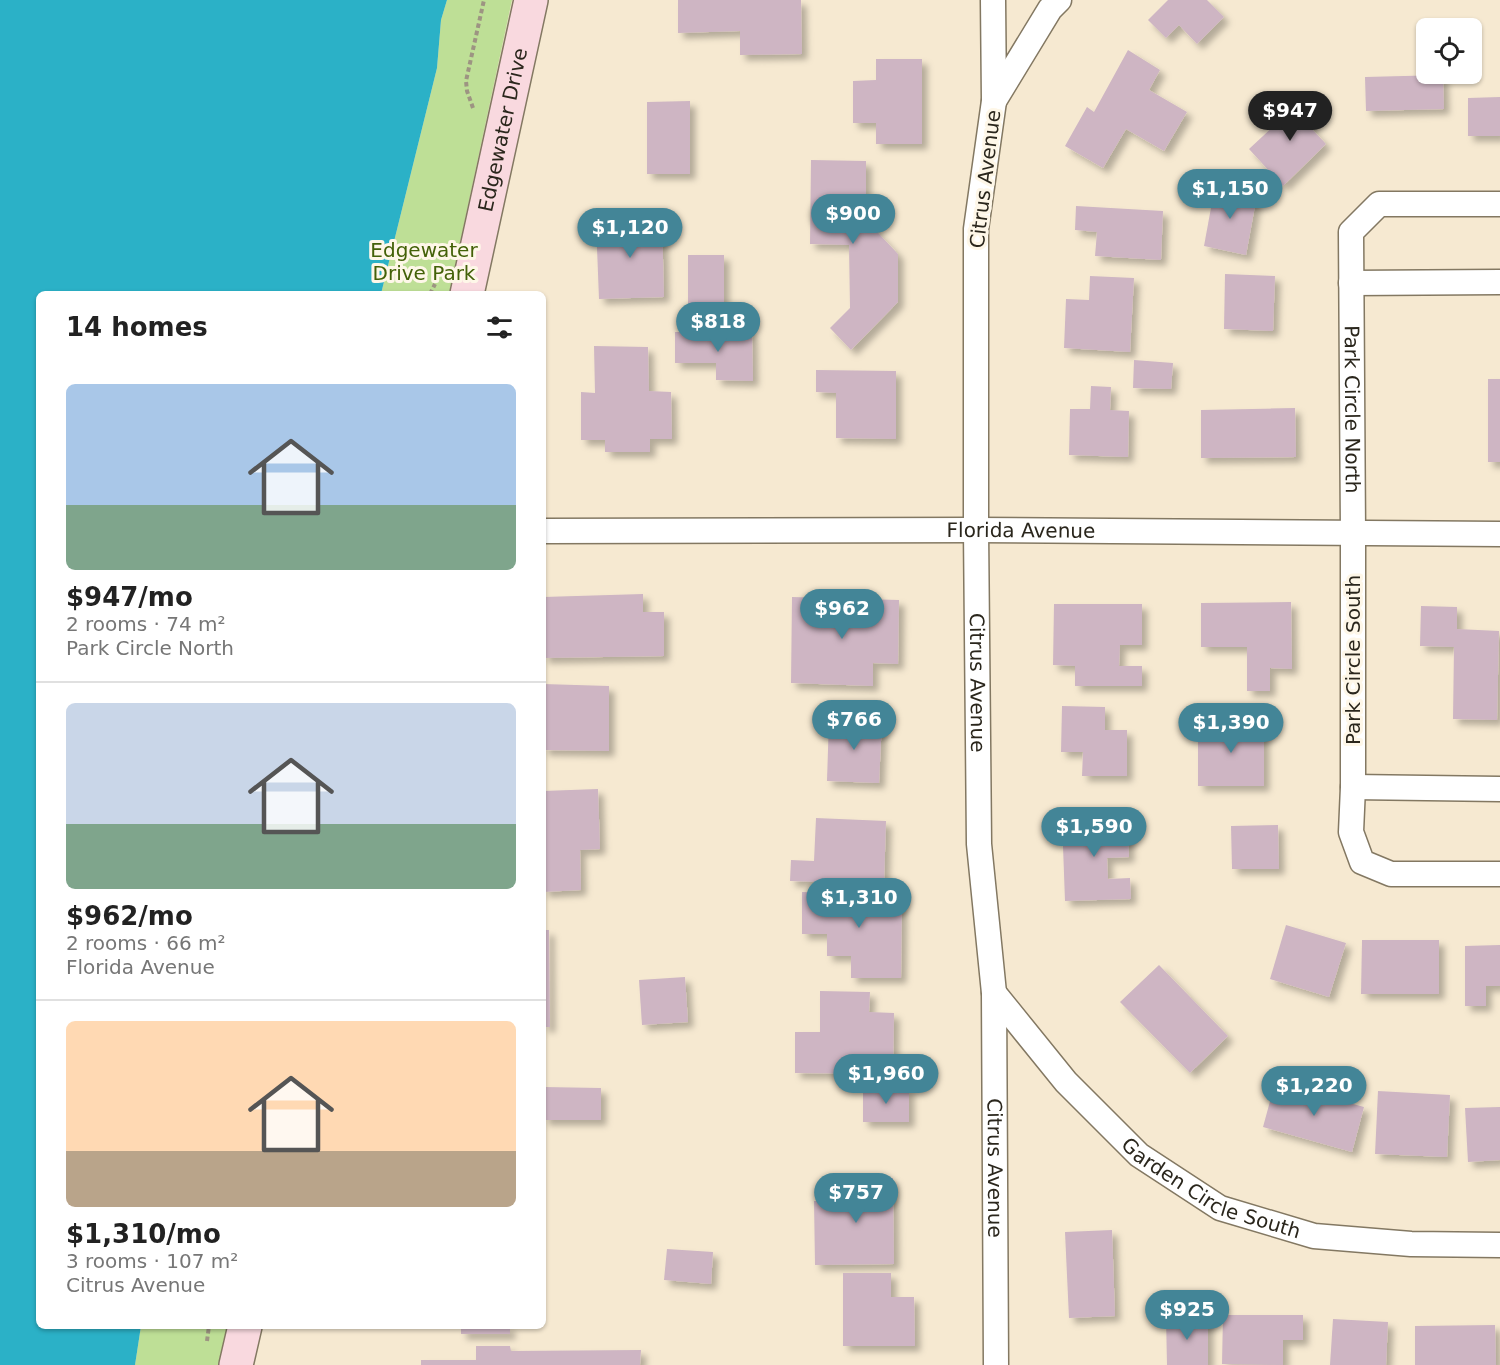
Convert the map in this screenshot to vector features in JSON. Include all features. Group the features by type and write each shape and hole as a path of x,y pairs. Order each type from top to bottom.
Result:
{"main road":[{"name":"Edgewater Drive","path":"468,291 531,0"},
{"path":"236,1365 244,1329"}],"street":[{"name":"Citrus Avenue","path":"993,0 994,101 976,229 976,530 979,844 994,993 996,1365"},
{"path":"994,101 1050,9 1059,0"},
{"name":"Park Circle North","path":"1353,533 1351,232 1379,204 1500,204"},
{"path":"1351,283 1500,282"},
{"name":"Florida Avenue","path":"546,531 976,530 1500,534"},
{"name":"Park Circle South","path":"1353,533 1351,832 1362,862 1391,874 1500,874"},
{"path":"1353,787 1500,789"},
{"name":"Garden Circle South","path":"994,993 1066,1082 1139,1155 1220,1208 1314,1236 1411,1244 1500,1245"}],"path":[{"path":"474,115 466,81 484,0"},
{"path":"431,291 439,274"}],"green space":[{"name":"Edgewater Drive Park","path":"447,0 512,0 450,291 382,291 437,68 441,20"},
{"path":"141,1329 226,1329 218,1365 135,1365"}],"water":[{"path":"0,0 447,0 441,20 437,68 382,291 36,291 36,1329 141,1329 135,1365 0,1365"}],"building":[{"path":"678,0 801,0 802,54 740,55 740,31 678,33"},
{"path":"1168,0 1207,0 1224,17 1197,44 1179,25 1166,38 1148,20"},
{"path":"1128,50 1160,70 1149,90 1187,112 1164,151 1126,129 1103,168 1065,146 1087,107 1094,112"},
{"path":"876,59 922,59 922,144 876,144 876,123 853,123 853,81 876,80"},
{"path":"1416,76 1416,84 1443,84 1444,109 1366,111 1365,77"},
{"path":"1307,95 1324,113 1309,126 1326,144 1283,186 1249,149"},
{"path":"1500,97 1500,136 1468,136 1468,98"},
{"path":"690,101 690,174 647,174 647,102"},
{"path":"811,160 866,161 866,220 898,254 898,302 851,350 830,328 850,308 849,245 810,244"},
{"path":"1215,186 1257,195 1246,255 1204,246"},
{"path":"1076,206 1163,211 1161,260 1095,256 1097,232 1075,230"},
{"path":"662,220 664,297 599,299 596,222"},
{"path":"688,255 724,255 724,322 688,321"},
{"path":"1225,274 1275,276 1273,331 1224,329"},
{"path":"1090,276 1134,278 1130,352 1064,348 1066,299 1089,300"},
{"path":"675,332 752,332 753,381 716,380 716,363 675,363"},
{"path":"594,346 648,347 649,391 671,392 672,439 650,439 650,452 605,452 605,440 581,440 581,392 595,393"},
{"path":"1134,360 1173,363 1171,389 1133,388"},
{"path":"816,370 896,371 896,439 836,438 836,393 816,392"},
{"path":"1488,379 1500,379 1500,462 1488,462"},
{"path":"1091,386 1111,387 1110,410 1129,411 1128,457 1069,455 1070,409 1090,409"},
{"path":"1295,408 1296,457 1201,458 1201,410"},
{"path":"643,594 643,612 664,612 664,656 546,658 546,597"},
{"path":"792,597 899,600 898,664 873,663 873,686 791,683"},
{"path":"1291,602 1292,669 1270,668 1270,691 1247,691 1247,647 1201,647 1201,603"},
{"path":"1054,604 1142,604 1142,645 1120,645 1119,666 1142,666 1142,686 1075,686 1075,666 1053,665"},
{"path":"1421,606 1457,607 1457,629 1499,631 1497,720 1453,719 1454,647 1420,646"},
{"path":"546,684 609,686 609,751 546,750"},
{"path":"1062,706 1105,707 1105,730 1127,730 1127,776 1082,776 1083,752 1061,752"},
{"path":"829,719 882,721 879,783 827,781"},
{"path":"1198,722 1264,722 1264,786 1198,786"},
{"path":"598,789 600,849 580,850 581,890 546,892 546,791"},
{"path":"1128,817 1129,857 1107,858 1108,879 1130,878 1131,899 1065,901 1062,819"},
{"path":"816,818 886,821 884,884 790,881 791,860 814,861"},
{"path":"1278,825 1279,869 1232,869 1231,826"},
{"path":"802,892 902,893 901,978 851,978 851,956 827,956 827,934 802,934"},
{"path":"1286,925 1346,943 1329,997 1270,979"},
{"path":"546,930 549,930 550,1027 546,1027"},
{"path":"1362,940 1439,940 1439,994 1361,994"},
{"path":"1500,945 1500,986 1486,986 1486,1006 1465,1006 1465,946"},
{"path":"1159,965 1228,1036 1190,1073 1120,1002"},
{"path":"685,977 688,1022 642,1025 639,980"},
{"path":"820,991 870,992 869,1012 894,1013 893,1074 795,1073 795,1032 820,1032"},
{"path":"1275,1083 1364,1107 1352,1152 1263,1127"},
{"path":"546,1087 601,1088 601,1120 546,1120"},
{"path":"863,1088 909,1088 909,1122 863,1122"},
{"path":"1378,1091 1450,1095 1447,1157 1375,1154"},
{"path":"1500,1107 1500,1160 1468,1162 1465,1108"},
{"path":"893,1178 894,1264 815,1265 814,1201 834,1201 834,1179"},
{"path":"1112,1230 1115,1316 1069,1318 1065,1232"},
{"path":"667,1249 713,1252 711,1284 664,1280"},
{"path":"843,1273 891,1273 891,1297 914,1297 915,1346 843,1346"},
{"path":"1223,1315 1303,1315 1303,1340 1283,1340 1283,1365 1222,1364"},
{"path":"1208,1316 1208,1365 1167,1365 1166,1317"},
{"path":"1333,1319 1388,1322 1386,1365 1330,1365"},
{"path":"1495,1325 1496,1365 1415,1365 1415,1326"},
{"path":"461,1329 510,1329 510,1334 461,1334"},
{"path":"476,1346 510,1346 511,1351 641,1350 640,1365 421,1365 421,1360 476,1360"}]}
